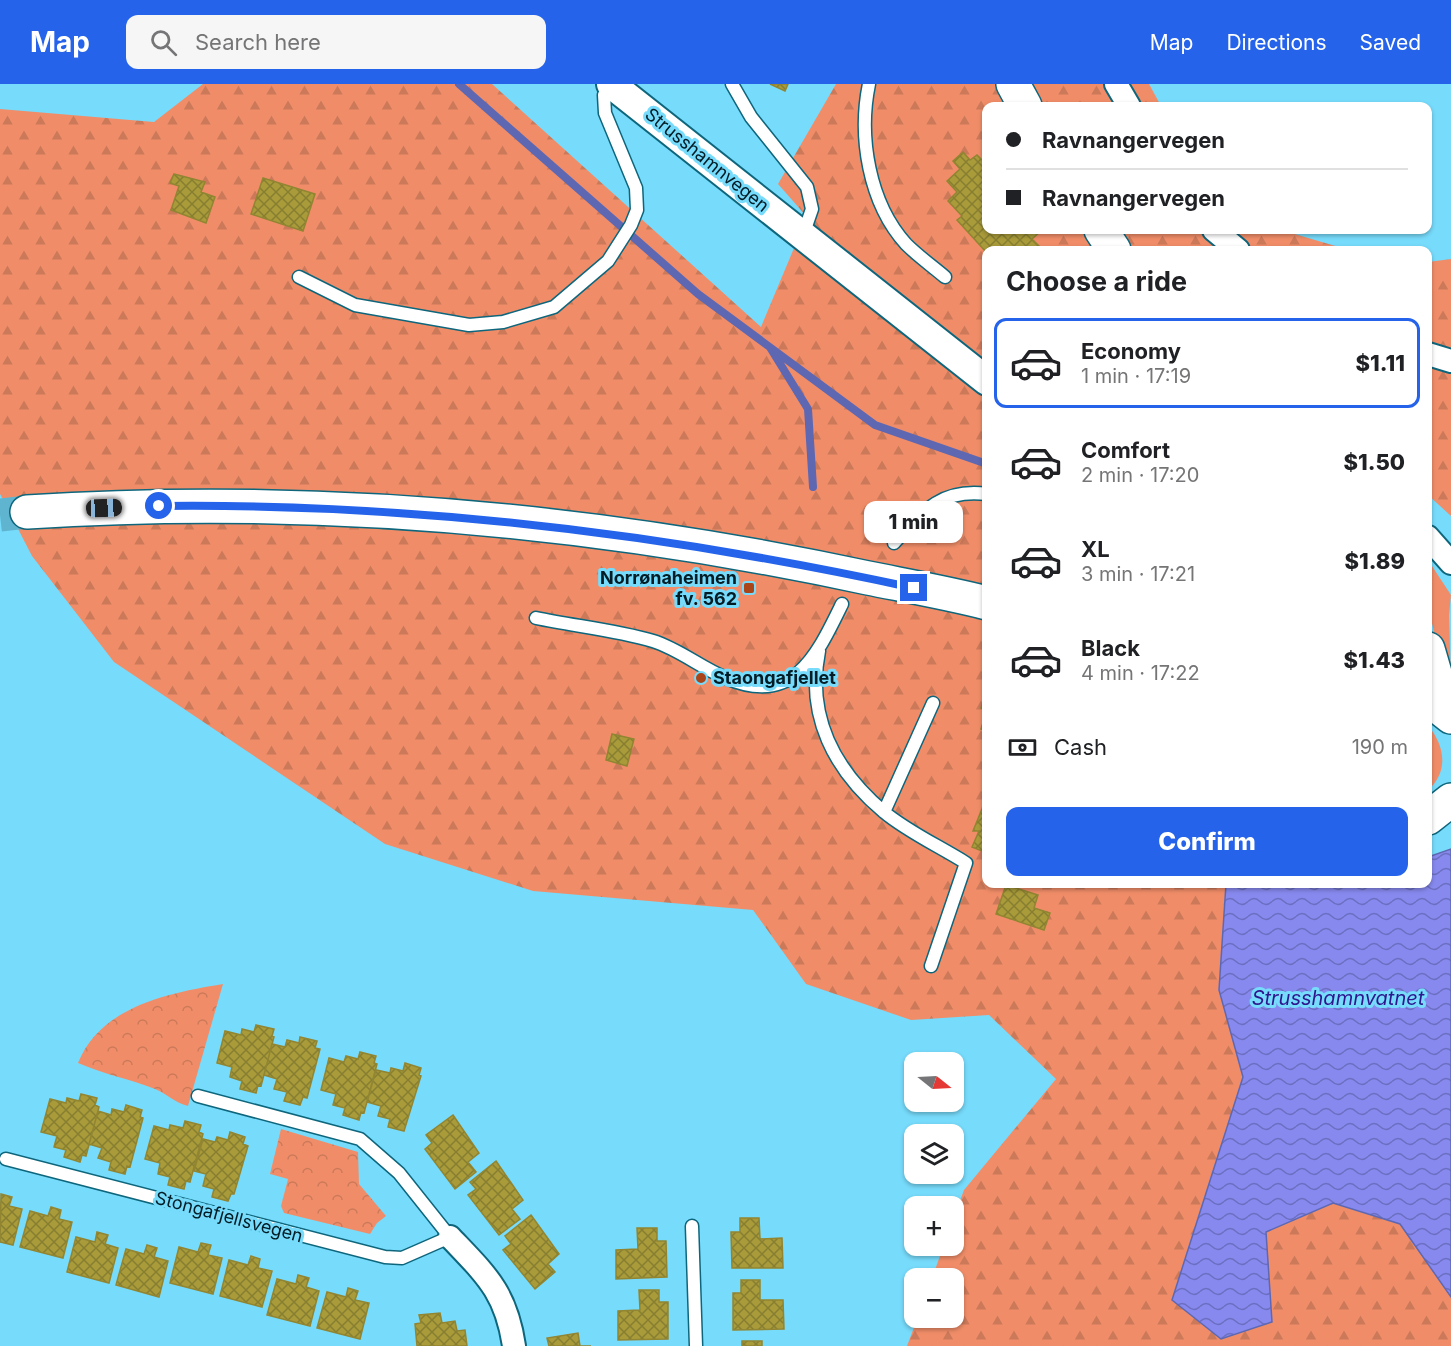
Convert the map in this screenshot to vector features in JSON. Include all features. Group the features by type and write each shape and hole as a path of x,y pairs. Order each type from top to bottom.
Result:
{"main road":[{"path":"1013,84 1023,102"},
{"path":"27,512 145,506 273,507 413,514 533,525 731,551 982,602"},
{"path":"1432,667 1442,709"}],"street":[{"name":"Strusshamnvegen","path":"611,84 982,377"},
{"path":"1116,84 1127,102"},
{"path":"1219,234 1233,246"},
{"path":"1432,355 1451,361"},
{"path":"1432,542 1451,563"},
{"path":"450,1237 500,1295 510,1318 514,1346"}],"lane":[{"name":"Strusshamnvegen","path":"299,277 355,305 469,325 503,322 554,307 608,261 631,225 637,210 636,188 605,113 604,95 611,84"},
{"path":"732,84 750,117 807,187 812,209 803,236"},
{"path":"869,84 865,152 875,189 889,220 906,244 945,277"},
{"path":"894,543 918,516 938,502 955,493 982,494"},
{"path":"536,618 653,641 726,678 758,686 776,685 789,681 801,673 819,651 842,604"},
{"path":"819,651 816,666 817,692 827,743 843,769 884,812 966,863 931,966"},
{"path":"884,812 933,703"},
{"path":"198,1096 360,1139 399,1173 450,1237"},
{"name":"Stongafjellsvegen","path":"6,1159 385,1257 402,1258 450,1237"},
{"path":"692,1226 696,1346"}],"green space":[{"path":"203,84 492,84 761,327 807,217 778,184 836,84 1149,84 1159,102 982,102 982,234 1295,234 1335,246 982,246 982,888 1226,888 1219,990 1243,1077 1172,1300 1266,1232 1333,1203 1400,1224 1451,1297 1451,1346 907,1346 914,1328 964,1328 964,1268 936,1268 940,1256 964,1256 964,1196 962,1196 964,1190 1056,1079 989,1015 911,1020 806,984 753,910 533,891 385,844 114,662 32,556 0,494 0,109 154,122"},
{"path":"1451,259 1451,516 1432,499 1432,261"},
{"path":"1432,566 1451,595 1449,615 1451,681 1442,662 1432,623"},
{"path":"1432,731 1438,741 1442,758 1442,767 1432,786"},
{"path":"223,984 188,1106 155,1089 78,1063 89,1044 103,1028 120,1015 159,998"},
{"path":"281,1129 358,1152 359,1184 386,1216 377,1223 370,1234 284,1213 281,1206 288,1179 270,1174"}],"water":[{"name":"Strusshamnvatnet","path":"1451,849 1451,1297 1400,1224 1333,1203 1266,1232 1272,1322 1221,1339 1172,1300 1243,1077 1219,990 1226,888 1432,888 1432,856"}],"building":[{"path":"770,84 788,84 785,91"},
{"path":"963,152 970,160 977,155 982,160 982,234 1038,234 1032,239 1039,246 982,248 957,220 962,216 948,201 957,192 947,181 960,169 953,161"},
{"path":"174,174 205,182 201,192 215,197 206,223 171,210 179,186 170,183"},
{"path":"263,178 315,194 303,231 251,214"},
{"path":"612,734 634,739 627,766 606,760"},
{"path":"982,809 982,851 972,847 979,831 973,831"},
{"path":"1005,888 1016,888 1038,895 1034,908 1050,913 1044,930 996,914"},
{"path":"256,1025 274,1029 272,1036 274,1037 261,1086 258,1085 256,1093 240,1089 242,1081 230,1077 232,1067 217,1063 225,1031 241,1035 242,1029 254,1032"},
{"path":"300,1037 317,1041 315,1048 320,1049 307,1098 303,1097 300,1105 284,1101 287,1092 274,1089 277,1079 264,1075 272,1044 285,1047 287,1040 299,1043"},
{"path":"360,1052 376,1056 374,1063 377,1064 364,1113 361,1112 359,1120 343,1115 345,1108 333,1105 336,1094 321,1090 329,1058 344,1062 346,1056 358,1059"},
{"path":"405,1063 421,1068 419,1075 421,1076 404,1131 388,1127 390,1119 378,1116 381,1106 367,1102 376,1070 390,1073 391,1068 403,1071"},
{"path":"81,1094 97,1098 95,1105 99,1107 86,1156 82,1155 80,1162 64,1157 66,1150 54,1147 57,1136 41,1132 50,1099 66,1103 67,1098 79,1101"},
{"path":"126,1105 142,1110 140,1117 143,1118 130,1167 127,1166 125,1174 109,1170 111,1162 98,1158 102,1148 89,1144 98,1111 111,1115 112,1109 124,1112"},
{"path":"453,1115 479,1153 468,1162 476,1172 455,1189 425,1149 432,1143 426,1135"},
{"path":"185,1121 201,1125 199,1132 203,1134 190,1182 186,1181 184,1189 168,1185 170,1177 158,1174 160,1163 145,1159 154,1126 169,1130 170,1125 183,1128"},
{"path":"230,1132 245,1137 243,1144 248,1146 234,1194 231,1194 228,1201 212,1197 214,1189 203,1186 206,1174 194,1171 203,1139 215,1142 217,1137 228,1140"},
{"path":"496,1161 523,1200 512,1209 520,1219 499,1235 468,1195 476,1189 470,1182"},
{"path":"1,1194 12,1197 9,1206 22,1209 13,1245 0,1242"},
{"path":"51,1207 61,1210 59,1219 72,1222 63,1258 20,1247 30,1211 48,1216"},
{"path":"531,1215 559,1254 548,1264 555,1272 535,1289 503,1250 511,1244 505,1236"},
{"path":"740,1218 759,1218 760,1239 782,1238 783,1268 732,1268 731,1232 740,1232"},
{"path":"637,1228 657,1228 657,1241 666,1241 667,1277 616,1279 616,1250 638,1249"},
{"path":"97,1232 108,1235 105,1244 118,1248 109,1283 67,1272 76,1237 95,1242"},
{"path":"201,1243 211,1245 208,1255 222,1258 213,1294 170,1283 179,1247 198,1252"},
{"path":"147,1245 157,1248 154,1257 168,1261 159,1297 116,1285 126,1249 144,1254"},
{"path":"251,1256 260,1259 258,1268 272,1271 262,1307 220,1296 229,1260 248,1265"},
{"path":"298,1275 309,1278 306,1287 319,1291 310,1326 267,1315 277,1279 296,1284"},
{"path":"741,1280 760,1280 760,1300 783,1300 784,1329 733,1330 733,1293 741,1293"},
{"path":"348,1288 358,1291 355,1300 369,1303 360,1339 317,1328 327,1292 346,1297"},
{"path":"639,1290 659,1290 659,1302 668,1302 668,1339 618,1340 618,1311 640,1310"},
{"path":"440,1313 442,1323 455,1321 457,1331 465,1330 467,1346 417,1346 415,1324 421,1323 419,1315"},
{"path":"578,1333 580,1346 549,1346 547,1338"},
{"path":"742,1341 762,1341 762,1346 742,1346"}],"waterway":[{"path":"459,84 698,294 875,425 982,462"},
{"path":"771,349 808,409 813,487"}],"tunnel":[{"path":"0,515 27,512"}],"place":[{"name":"Norrønaheimen fv. 562","path":"749,588"},
{"name":"Staongafjellet","path":"701,678"}],"route":[{"path":"159,506 294,508 413,514 533,525 707,547 914,588"}]}
